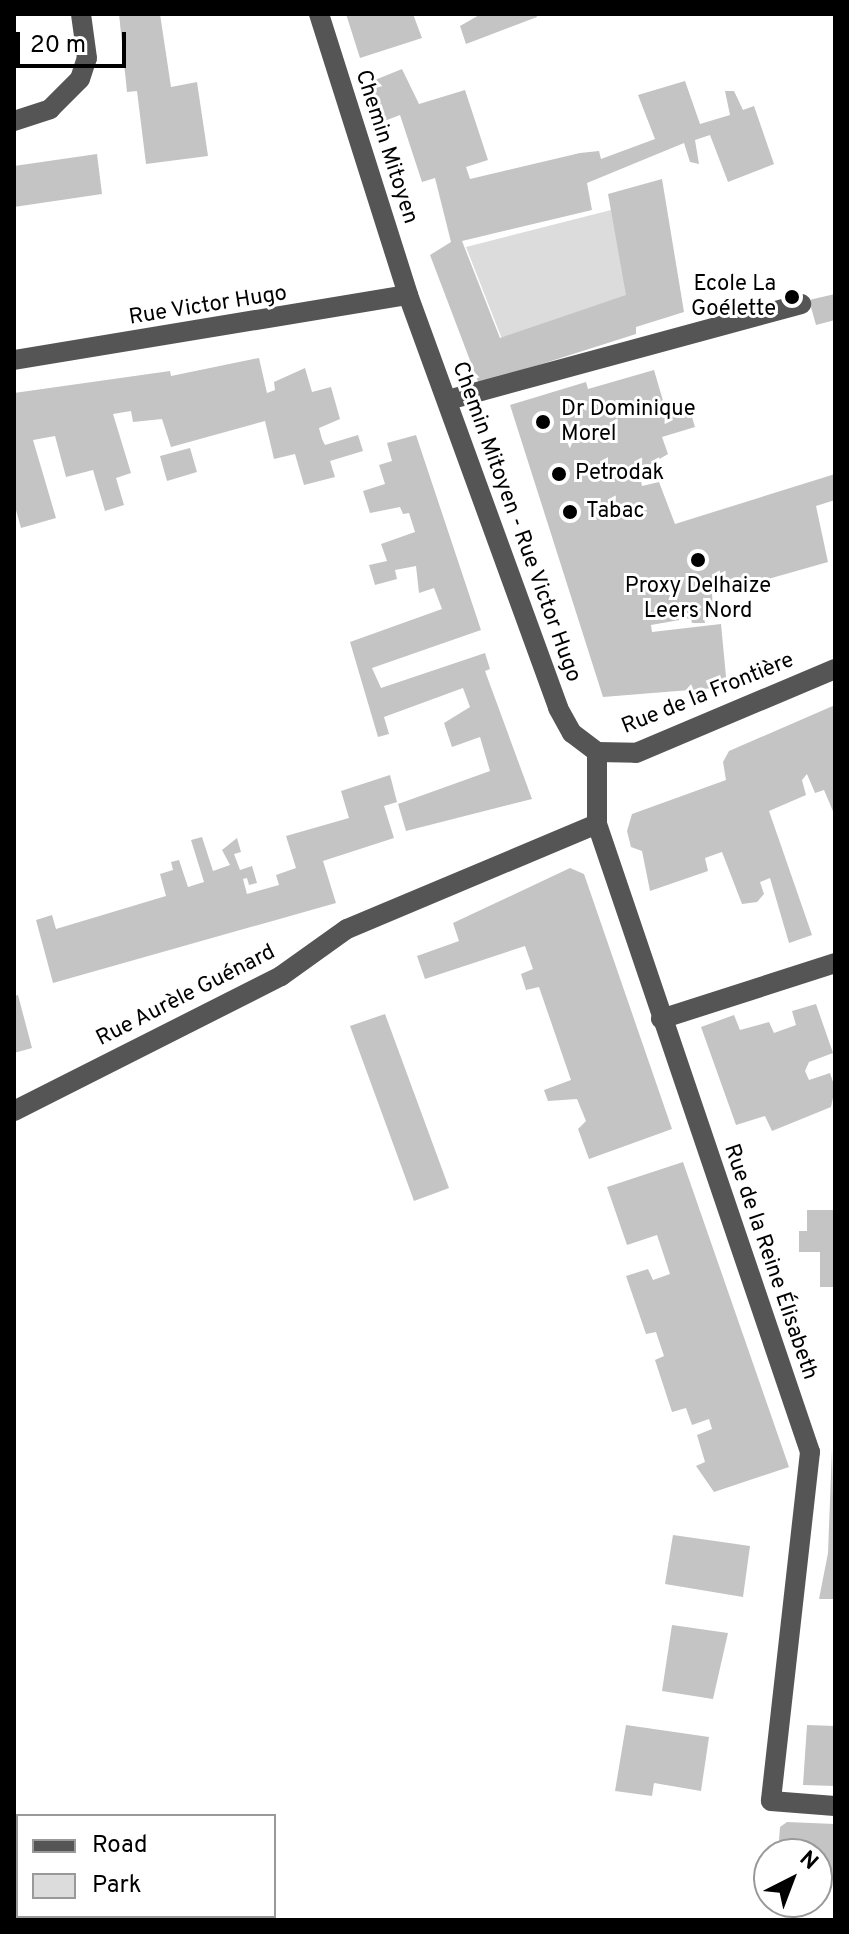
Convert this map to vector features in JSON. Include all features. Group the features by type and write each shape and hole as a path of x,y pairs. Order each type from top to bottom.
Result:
{"street":[{"path":"14,121 50,109 80,79 87,58 81,14"},
{"name":"Chemin Mitoyen","path":"319,14 408,295"},
{"name":"Rue Victor Hugo","path":"14,360 408,295"},
{"name":"Chemin Mitoyen - Rue Victor Hugo","path":"408,295 558,708 572,733 597,752"},
{"path":"448,400 801,304"},
{"name":"Rue de la Frontière","path":"597,752 636,753 835,669"},
{"name":"Rue de la Reine Élisabeth","path":"597,752 597,824 810,1452 771,1801 835,1806"},
{"name":"Rue Aurèle Guénard","path":"14,1111 281,976 347,929 597,824"},
{"path":"661,1019 835,963"}],"green space":[{"path":"611,210 628,295 502,339 466,247"}],"building":[{"path":"119,14 160,14 171,87 197,82 208,156 146,164 137,91 127,92"},
{"path":"346,14 413,14 422,38 360,58"},
{"path":"481,14 536,14 537,17 466,44 460,26"},
{"path":"14,31 20,59 14,60"},
{"path":"402,69 419,104 465,90 488,160 466,167 470,179 580,153 599,151 601,159 655,139 638,95 685,81 700,124 730,115 725,91 734,91 743,110 754,106 774,164 728,182 710,135 695,140 699,164 690,162 684,143 587,183 592,210 462,241 500,338 626,295 608,194 662,179 684,312 636,327 636,334 479,384 430,255 451,242 435,178 422,182 400,115 382,122 370,82"},
{"path":"97,154 102,194 14,207 14,166"},
{"path":"835,294 835,320 816,325 809,300"},
{"path":"259,358 267,393 275,390 274,382 305,368 312,392 331,387 340,419 319,428 325,445 358,435 363,451 330,461 335,477 304,485 295,454 274,459 265,421 171,447 162,419 133,422 131,411 113,414 131,473 116,478 124,505 105,511 93,470 66,477 55,436 33,440 56,518 21,528 14,503 14,393 170,371 171,376"},
{"path":"654,370 666,411 688,404 695,427 662,437 668,454 639,471 642,486 659,482 675,524 835,474 835,500 816,506 828,562 712,595 715,616 704,618 705,623 692,623 691,618 651,625 652,632 721,624 727,687 603,697 510,405 586,382 588,389"},
{"path":"416,435 481,630 372,668 381,688 485,653 490,669 485,671 532,799 406,831 398,804 490,771 480,737 452,747 444,723 470,707 463,688 384,717 389,734 378,737 350,642 442,609 434,588 419,593 416,566 395,570 397,579 375,585 369,565 387,561 381,544 415,532 409,513 403,514 400,507 370,513 363,491 385,484 379,465 392,461 387,443"},
{"path":"190,448 197,472 167,481 160,456"},
{"path":"835,705 835,816 824,790 815,793 807,774 802,780 806,795 769,811 812,935 789,943 770,878 760,882 764,894 757,902 742,904 722,852 705,858 708,871 650,891 642,851 631,847 627,831 632,814 726,780 723,762 729,751"},
{"path":"390,775 397,802 384,806 394,838 323,861 336,903 53,983 36,920 52,915 56,929 166,896 160,874 173,870 171,862 179,860 188,887 204,882 191,840 202,837 213,871 230,865 222,850 237,838 241,852 234,854 240,870 252,866 257,883 249,885 247,878 243,879 247,894 279,885 276,875 296,868 286,836 349,818 341,791"},
{"path":"570,868 584,874 672,1129 589,1159 578,1129 586,1121 577,1099 548,1101 544,1090 571,1080 539,987 526,990 521,974 533,969 525,946 425,979 417,956 459,941 453,923"},
{"path":"18,995 32,1048 14,1053 14,996"},
{"path":"816,1004 833,1053 809,1062 805,1071 809,1080 830,1073 835,1088 831,1107 772,1131 765,1116 736,1125 701,1027 734,1015 740,1030 769,1022 774,1033 796,1025 792,1011"},
{"path":"385,1014 449,1188 414,1201 350,1026"},
{"path":"683,1162 789,1467 714,1492 696,1466 705,1462 697,1435 712,1429 709,1419 692,1425 686,1408 672,1412 655,1360 664,1356 656,1332 646,1334 626,1276 648,1269 653,1280 670,1274 657,1235 627,1245 607,1187"},
{"path":"807,1210 835,1210 835,1287 820,1287 820,1252 799,1252 799,1231 807,1231"},
{"path":"832,1448 835,1599 819,1599 828,1553"},
{"path":"673,1535 750,1546 743,1597 665,1584"},
{"path":"672,1625 728,1633 713,1699 662,1691"},
{"path":"626,1725 709,1737 701,1791 654,1783 652,1796 615,1791"},
{"path":"807,1725 835,1726 835,1786 803,1785"},
{"path":"787,1822 835,1824 835,1877 833,1838 779,1838 780,1827"}],"place":[{"name":"Ecole La Goélette","path":"792,297"},
{"name":"Dr Dominique Morel","path":"543,422"},
{"name":"Petrodak","path":"559,474"},
{"name":"Tabac","path":"570,512"},
{"name":"Proxy Delhaize Leers Nord","path":"698,560"}]}
